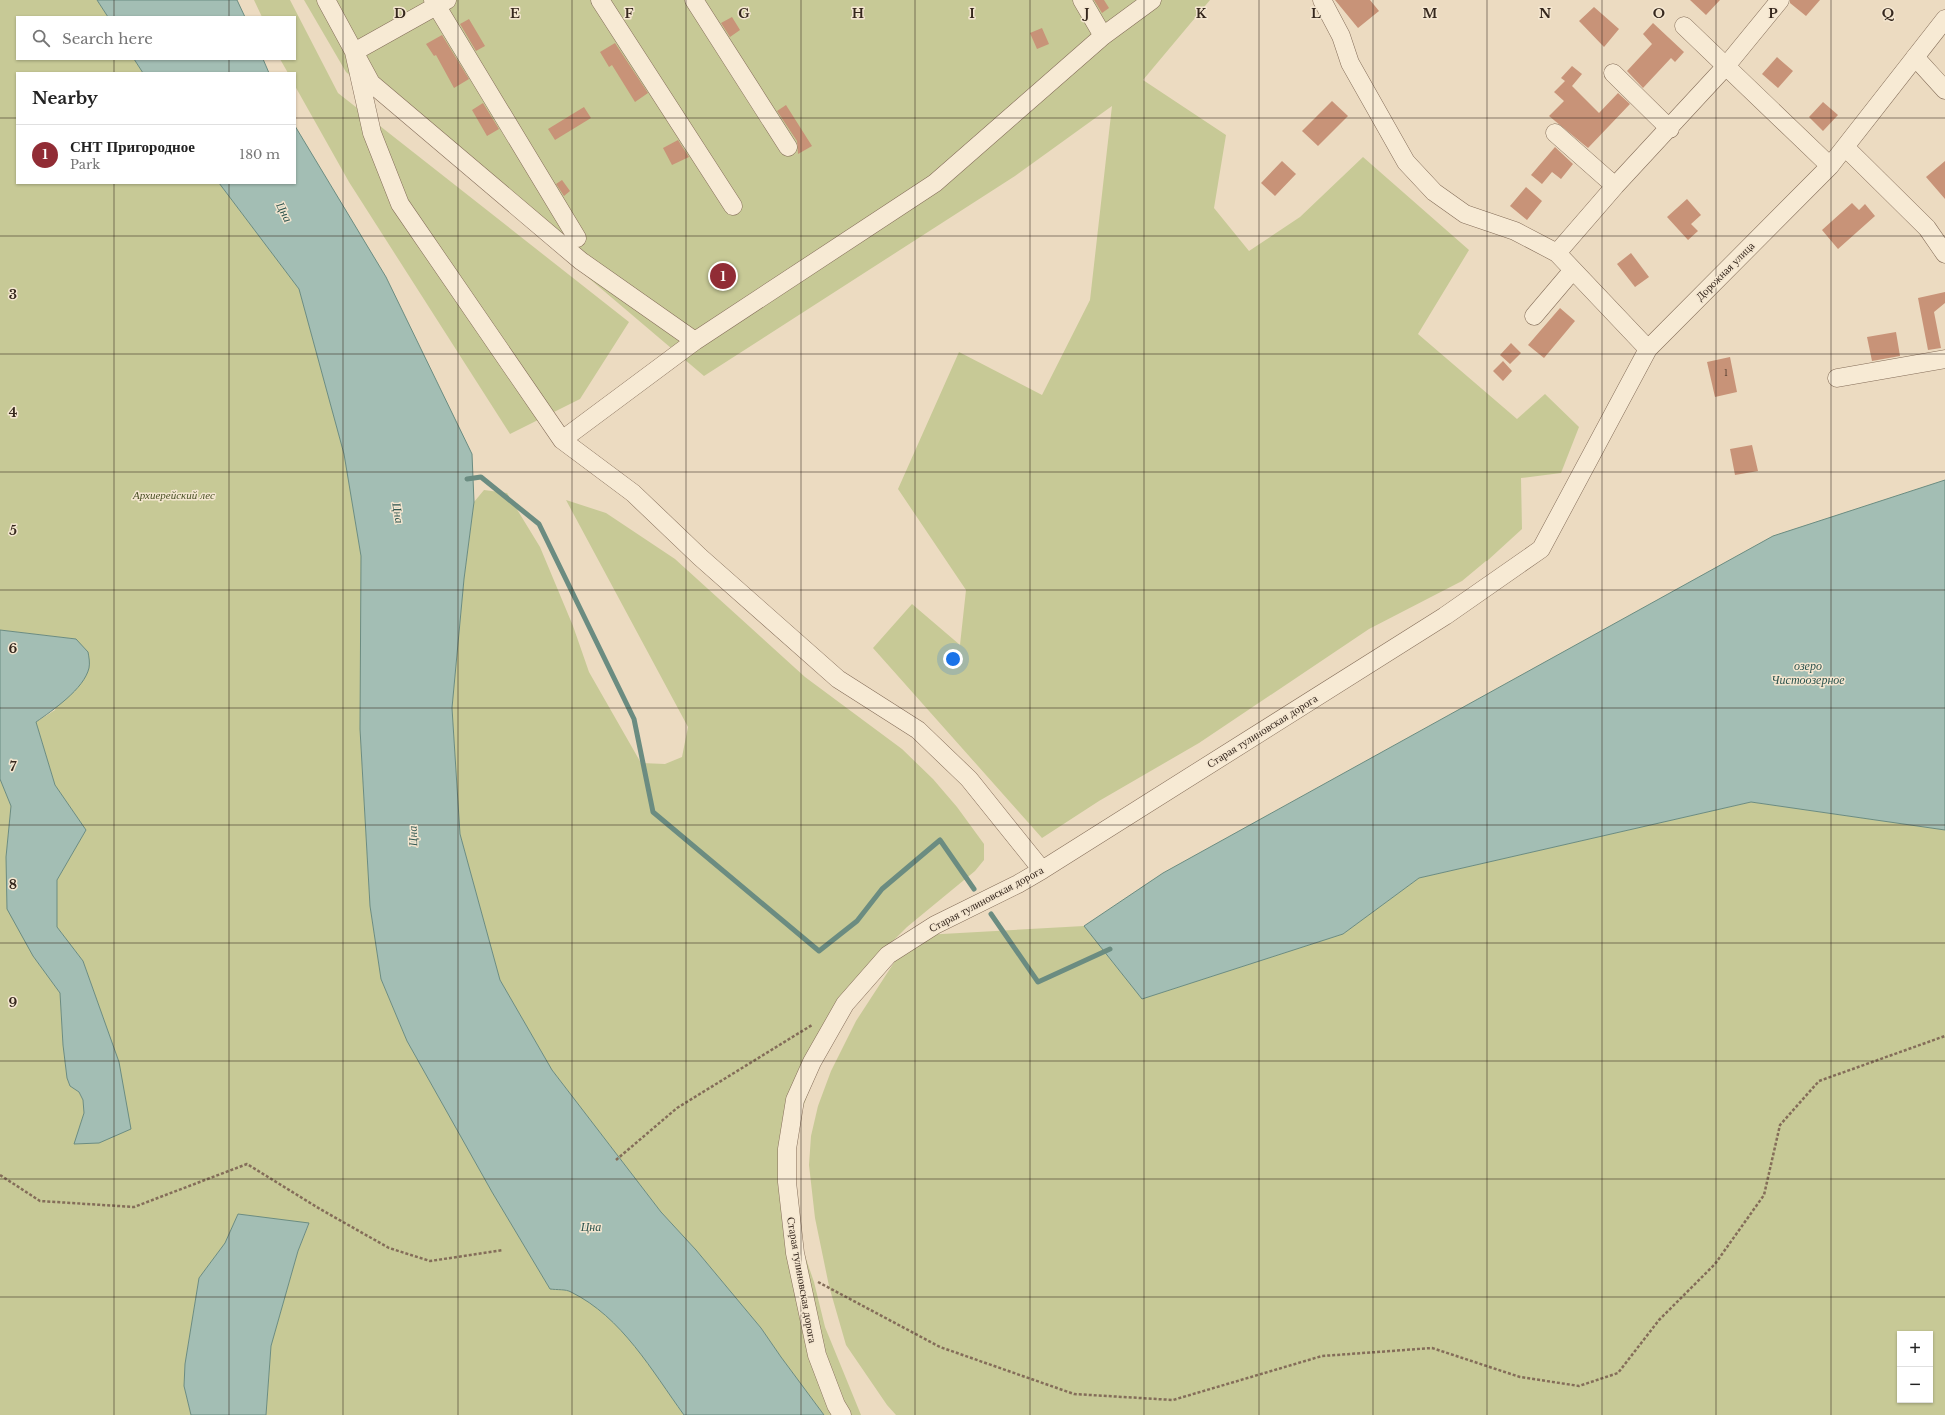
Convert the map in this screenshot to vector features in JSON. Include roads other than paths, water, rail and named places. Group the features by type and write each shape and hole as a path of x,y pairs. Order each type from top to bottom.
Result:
{"street":[{"path":"326,0 371,83 580,261 695,341"},
{"path":"600,0 733,206"},
{"path":"694,0 788,147"},
{"path":"1082,0 1103,36"},
{"path":"562,440 695,341 935,183 1103,36 1152,0"},
{"path":"1322,0 1342,36 1350,63 1406,162 1434,192 1465,214 1515,231 1557,253 1648,349"},
{"path":"1557,253 1615,186 1670,129 1726,66 1780,0"},
{"path":"354,52 438,2 577,238"},
{"name":"Дорожная улица","path":"1541,549 1648,349 1830,166 1945,19"},
{"path":"1684,26 1830,166"},
{"path":"354,52 372,133 400,204 562,440 633,493 700,557 838,679 918,730 968,779 1042,870"},
{"path":"1915,58 1945,90"},
{"path":"1613,73 1670,129"},
{"path":"1555,133 1615,186"},
{"path":"1845,147 1927,228 1945,254"},
{"path":"1534,316 1573,270"},
{"path":"1837,378 1945,359"},
{"name":"Старая тулиновская дорога","path":"842,1415 836,1405 817,1355 798,1271 787,1182 788,1148 795,1100 812,1062 845,1004 888,955 935,925 1018,884 1042,870 1445,616 1541,549"}],"water":[{"path":"97,0 237,0 245,16 107,16"},
{"path":"135,60 263,60 269,72 142,72"},
{"name":"Цна","path":"296,128 386,277 472,454 474,502 464,579 452,708 460,834 500,980 552,1070 661,1212 696,1250 761,1328 824,1415 684,1415 648,1363 621,1330 589,1303 571,1292 550,1289 492,1192 407,1041 381,979 370,906 360,729 361,556 344,454 299,289 220,184 296,184"},
{"name":"озеро Чистоозерное","path":"1945,480 1945,830 1751,802 1419,878 1343,934 1142,999 1084,926 1163,873 1773,536"},
{"path":"0,630 76,639 88,652 89,668 81,684 67,698 36,722 55,785 86,830 57,880 57,927 83,961 119,1062 131,1129 99,1143 74,1144 84,1113 83,1100 79,1092 70,1086 67,1078 63,1045 60,993 33,956 7,909 6,857 11,806 0,779"},
{"path":"238,1214 309,1223 298,1251 271,1346 266,1415 191,1415 184,1386 185,1364 199,1278 225,1243"}],"waterway":[{"path":"467,479 481,477 539,524 634,719 653,812 819,951 857,921 882,889 940,840 974,889"},
{"path":"991,914 1038,982 1110,949"}],"place":[{"name":"СНТ Пригородное","path":"723,276"}],"park label":[{"name":"Архиерейский лес","path":"174,495"}]}
